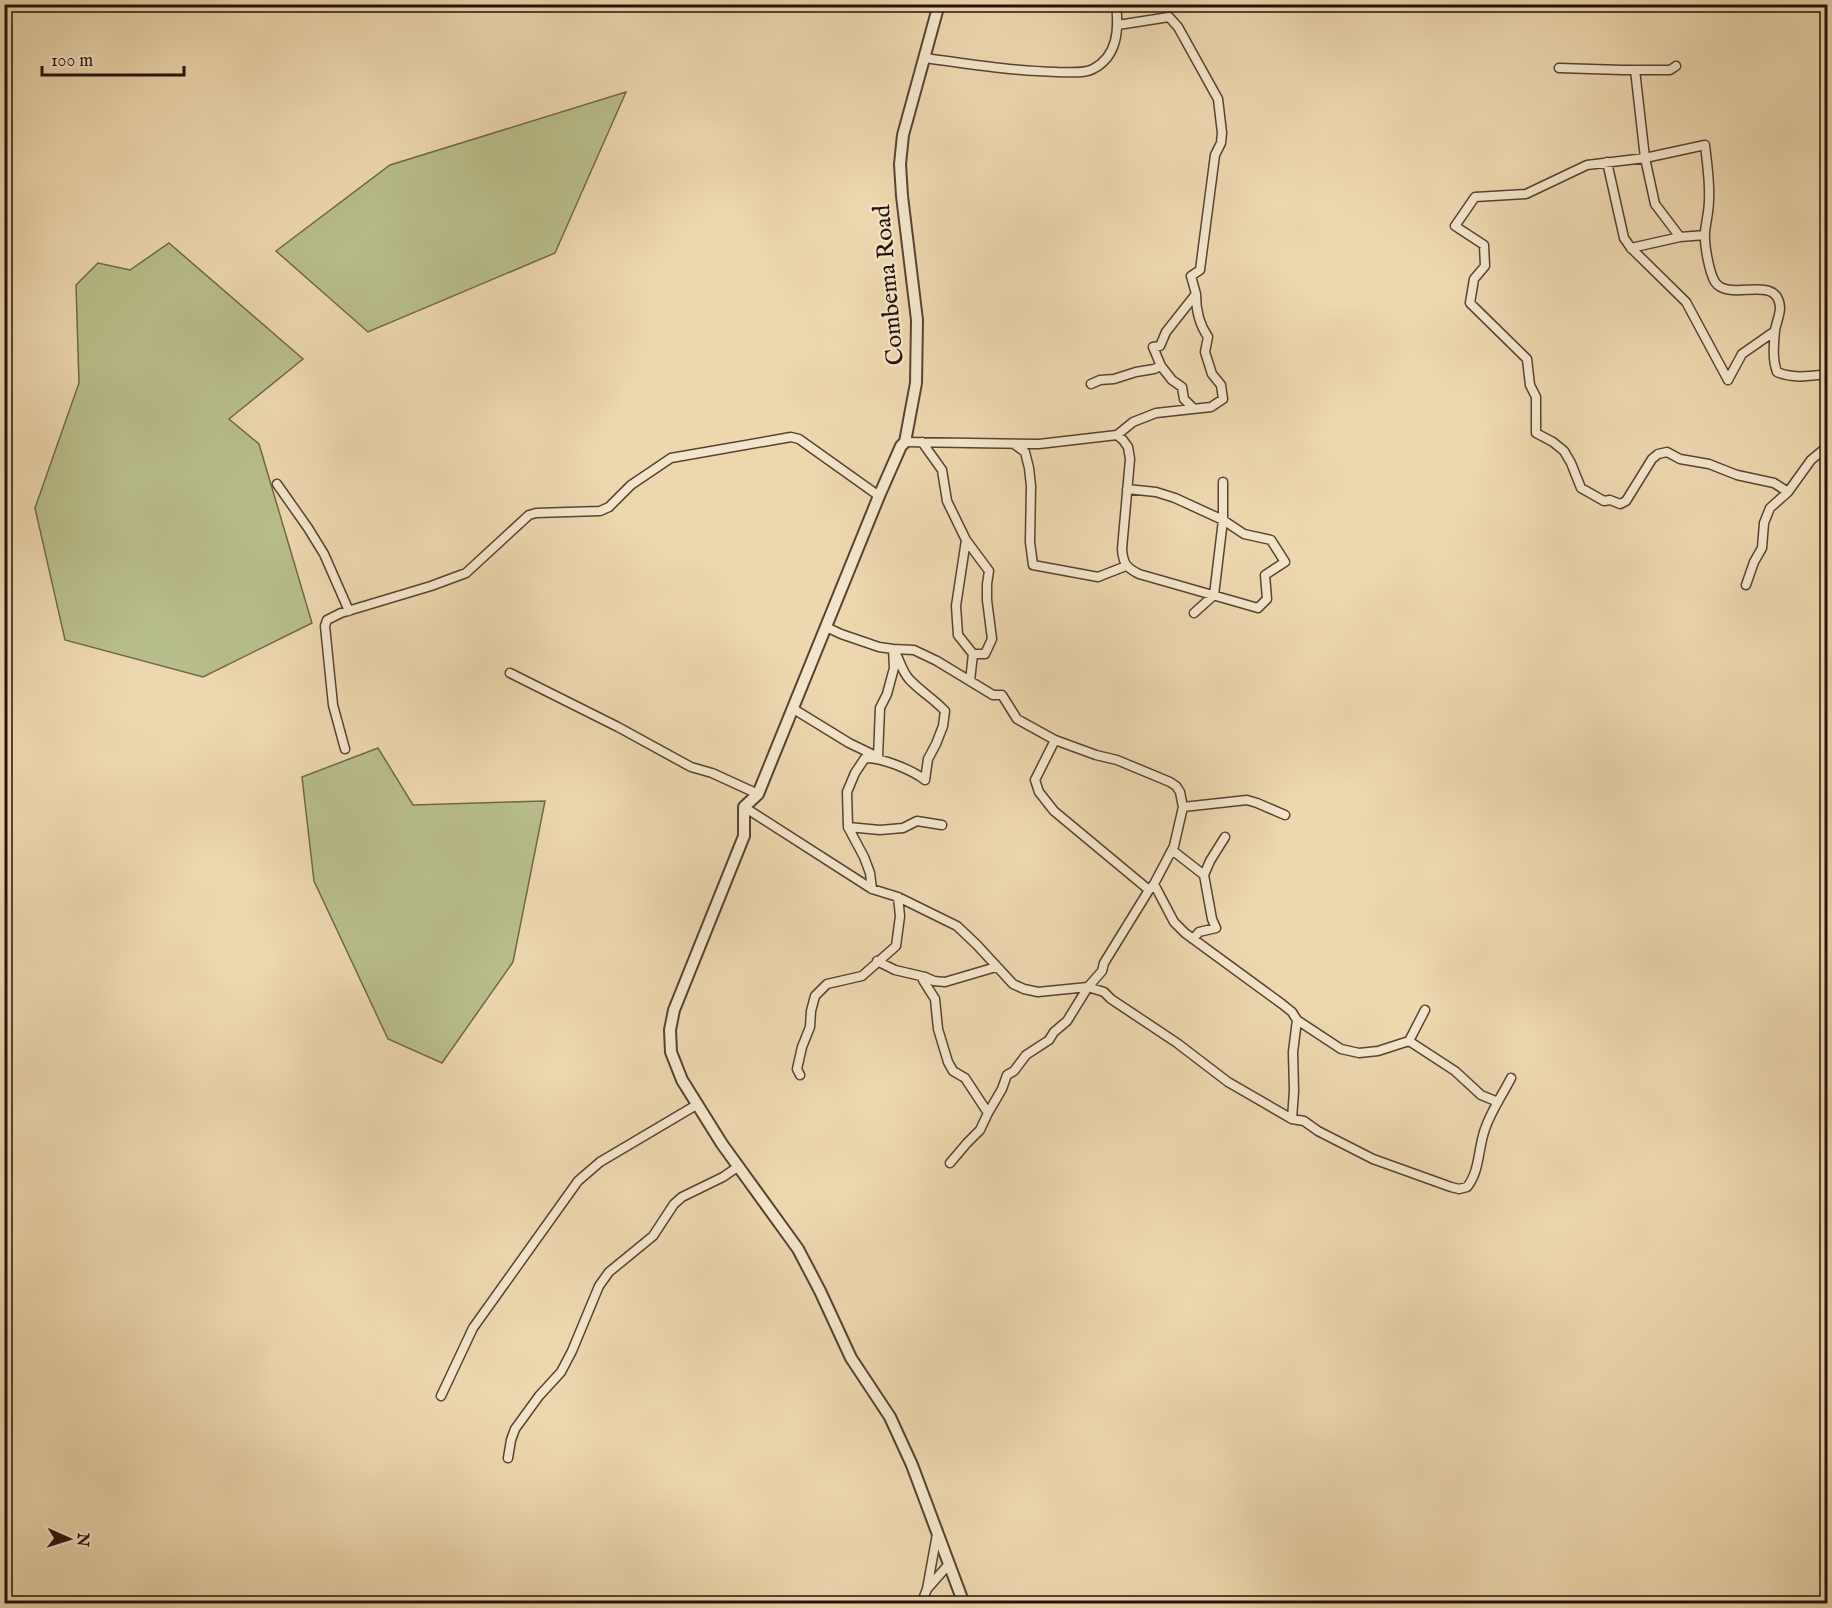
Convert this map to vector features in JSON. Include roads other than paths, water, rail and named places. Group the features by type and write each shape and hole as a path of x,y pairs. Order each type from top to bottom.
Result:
{"street":[{"name":"Combema Road","path":"758,794 879,496 901,446 905,442 916,383 917,320 900,164 903,135 939,4"},
{"path":"925,58 1016,70 1076,72 1093,69 1106,59 1115,44 1118,25 1116,4"},
{"path":"905,442 1014,444 1061,442 1117,435 1133,422 1156,413 1210,407 1223,399 1221,385 1212,374 1204,352 1208,338 1201,327 1191,276 1200,270 1215,155 1221,143 1218,99 1178,27 1169,17 1118,25"},
{"path":"1559,68 1670,70 1676,66"},
{"path":"1635,70 1645,158 1655,204 1680,237"},
{"path":"1788,492 1774,483 1737,475 1709,464 1680,459 1667,452 1658,454 1653,459 1626,501 1620,504 1610,500 1604,501 1581,488 1564,451 1536,433 1536,397 1530,385 1527,359 1470,303 1474,279 1485,266 1484,245 1455,226 1475,197 1526,194 1587,165 1645,158 1706,145 1710,199 1704,235 1712,275 1720,287 1725,290 1767,290 1779,299 1774,364 1777,372 1795,377 1827,374"},
{"path":"1607,162 1624,238 1631,248 1686,302 1728,380 1742,354 1775,330"},
{"path":"1631,248 1680,237 1704,235"},
{"path":"1193,408 1184,399 1182,387 1172,381 1161,366 1153,347 1160,346 1166,332 1196,294"},
{"path":"1091,384 1161,366"},
{"path":"1117,435 1128,447 1130,459 1127,489 1122,549 1122,559 1126,566 1139,574 1258,608 1267,599 1265,575 1285,562 1271,540 1244,534 1223,520 1175,498 1156,492 1127,489"},
{"path":"345,749 333,705 325,626 327,620 349,610 431,586 466,573 529,515 600,511 609,507 631,485 671,459 791,437 799,439 879,496"},
{"path":"922,442 942,470 946,484 946,501 966,540 989,571 987,600 992,639 985,654 973,654"},
{"path":"1014,444 1025,452 1029,468 1030,542 1033,565 1098,577 1126,566"},
{"path":"1746,585 1762,548 1766,516 1770,508 1788,492 1811,460 1827,446"},
{"path":"1194,613 1214,595 1223,520 1223,482"},
{"path":"277,484 324,554 349,610"},
{"path":"966,540 956,606 958,635 973,654 970,681"},
{"path":"826,627 893,650 914,650 993,694 1002,695 1017,719 1056,740 1117,760 1170,782 1180,792 1183,807 1172,850 1152,887 1104,963 1102,971 1088,987 1067,1021 1054,1032 1049,1040 1026,1055 1014,1071 1007,1075 980,1130 950,1163"},
{"path":"878,758 880,708 887,694 894,668 893,650"},
{"path":"792,708 849,743 917,774 925,780 928,759 936,744 945,711 938,702 908,678 902,668 900,658 893,650"},
{"path":"510,673 618,727 691,768 712,773 758,794 744,807 744,836 674,1010 670,1030 671,1052 682,1080 701,1112 798,1249 851,1358 890,1417 912,1465 964,1604"},
{"path":"1056,740 1035,780 1039,792 1054,811 1152,887 1174,922 1185,933 1282,1004 1292,1012 1297,1020 1341,1049 1359,1053 1378,1051 1409,1041 1425,1010"},
{"path":"872,890 870,873 864,857 848,827 847,792 855,773 865,758 878,758"},
{"path":"1183,807 1246,800 1286,815"},
{"path":"744,807 872,890 898,897 957,926 1013,984 1038,992 1088,987 1104,992 1228,1082 1292,1119 1304,1121 1318,1131 1373,1159 1460,1189 1467,1187 1475,1172 1486,1126 1511,1078"},
{"path":"848,827 880,830 903,828 917,821 942,825"},
{"path":"1193,939 1199,932 1216,928 1212,919 1204,874 1225,837"},
{"path":"1172,850 1204,874"},
{"path":"800,1075 797,1070 802,1047 810,1028 815,996 827,984 862,976 896,946 900,916 898,897"},
{"path":"877,962 895,970 945,982 996,967"},
{"path":"925,977 923,980 935,999 938,1029 948,1062 953,1071 965,1078 988,1113"},
{"path":"1292,1119 1293,1052 1297,1020"},
{"path":"1409,1041 1455,1071 1481,1095 1498,1102"},
{"path":"441,1396 473,1328 578,1181 600,1162 698,1104"},
{"path":"508,1458 515,1429 539,1396 561,1372 599,1286 609,1272 653,1236 674,1204 682,1197 723,1177 739,1166"},
{"path":"921,1604 927,1589 938,1533"},
{"path":"927,1589 950,1564"}]}
